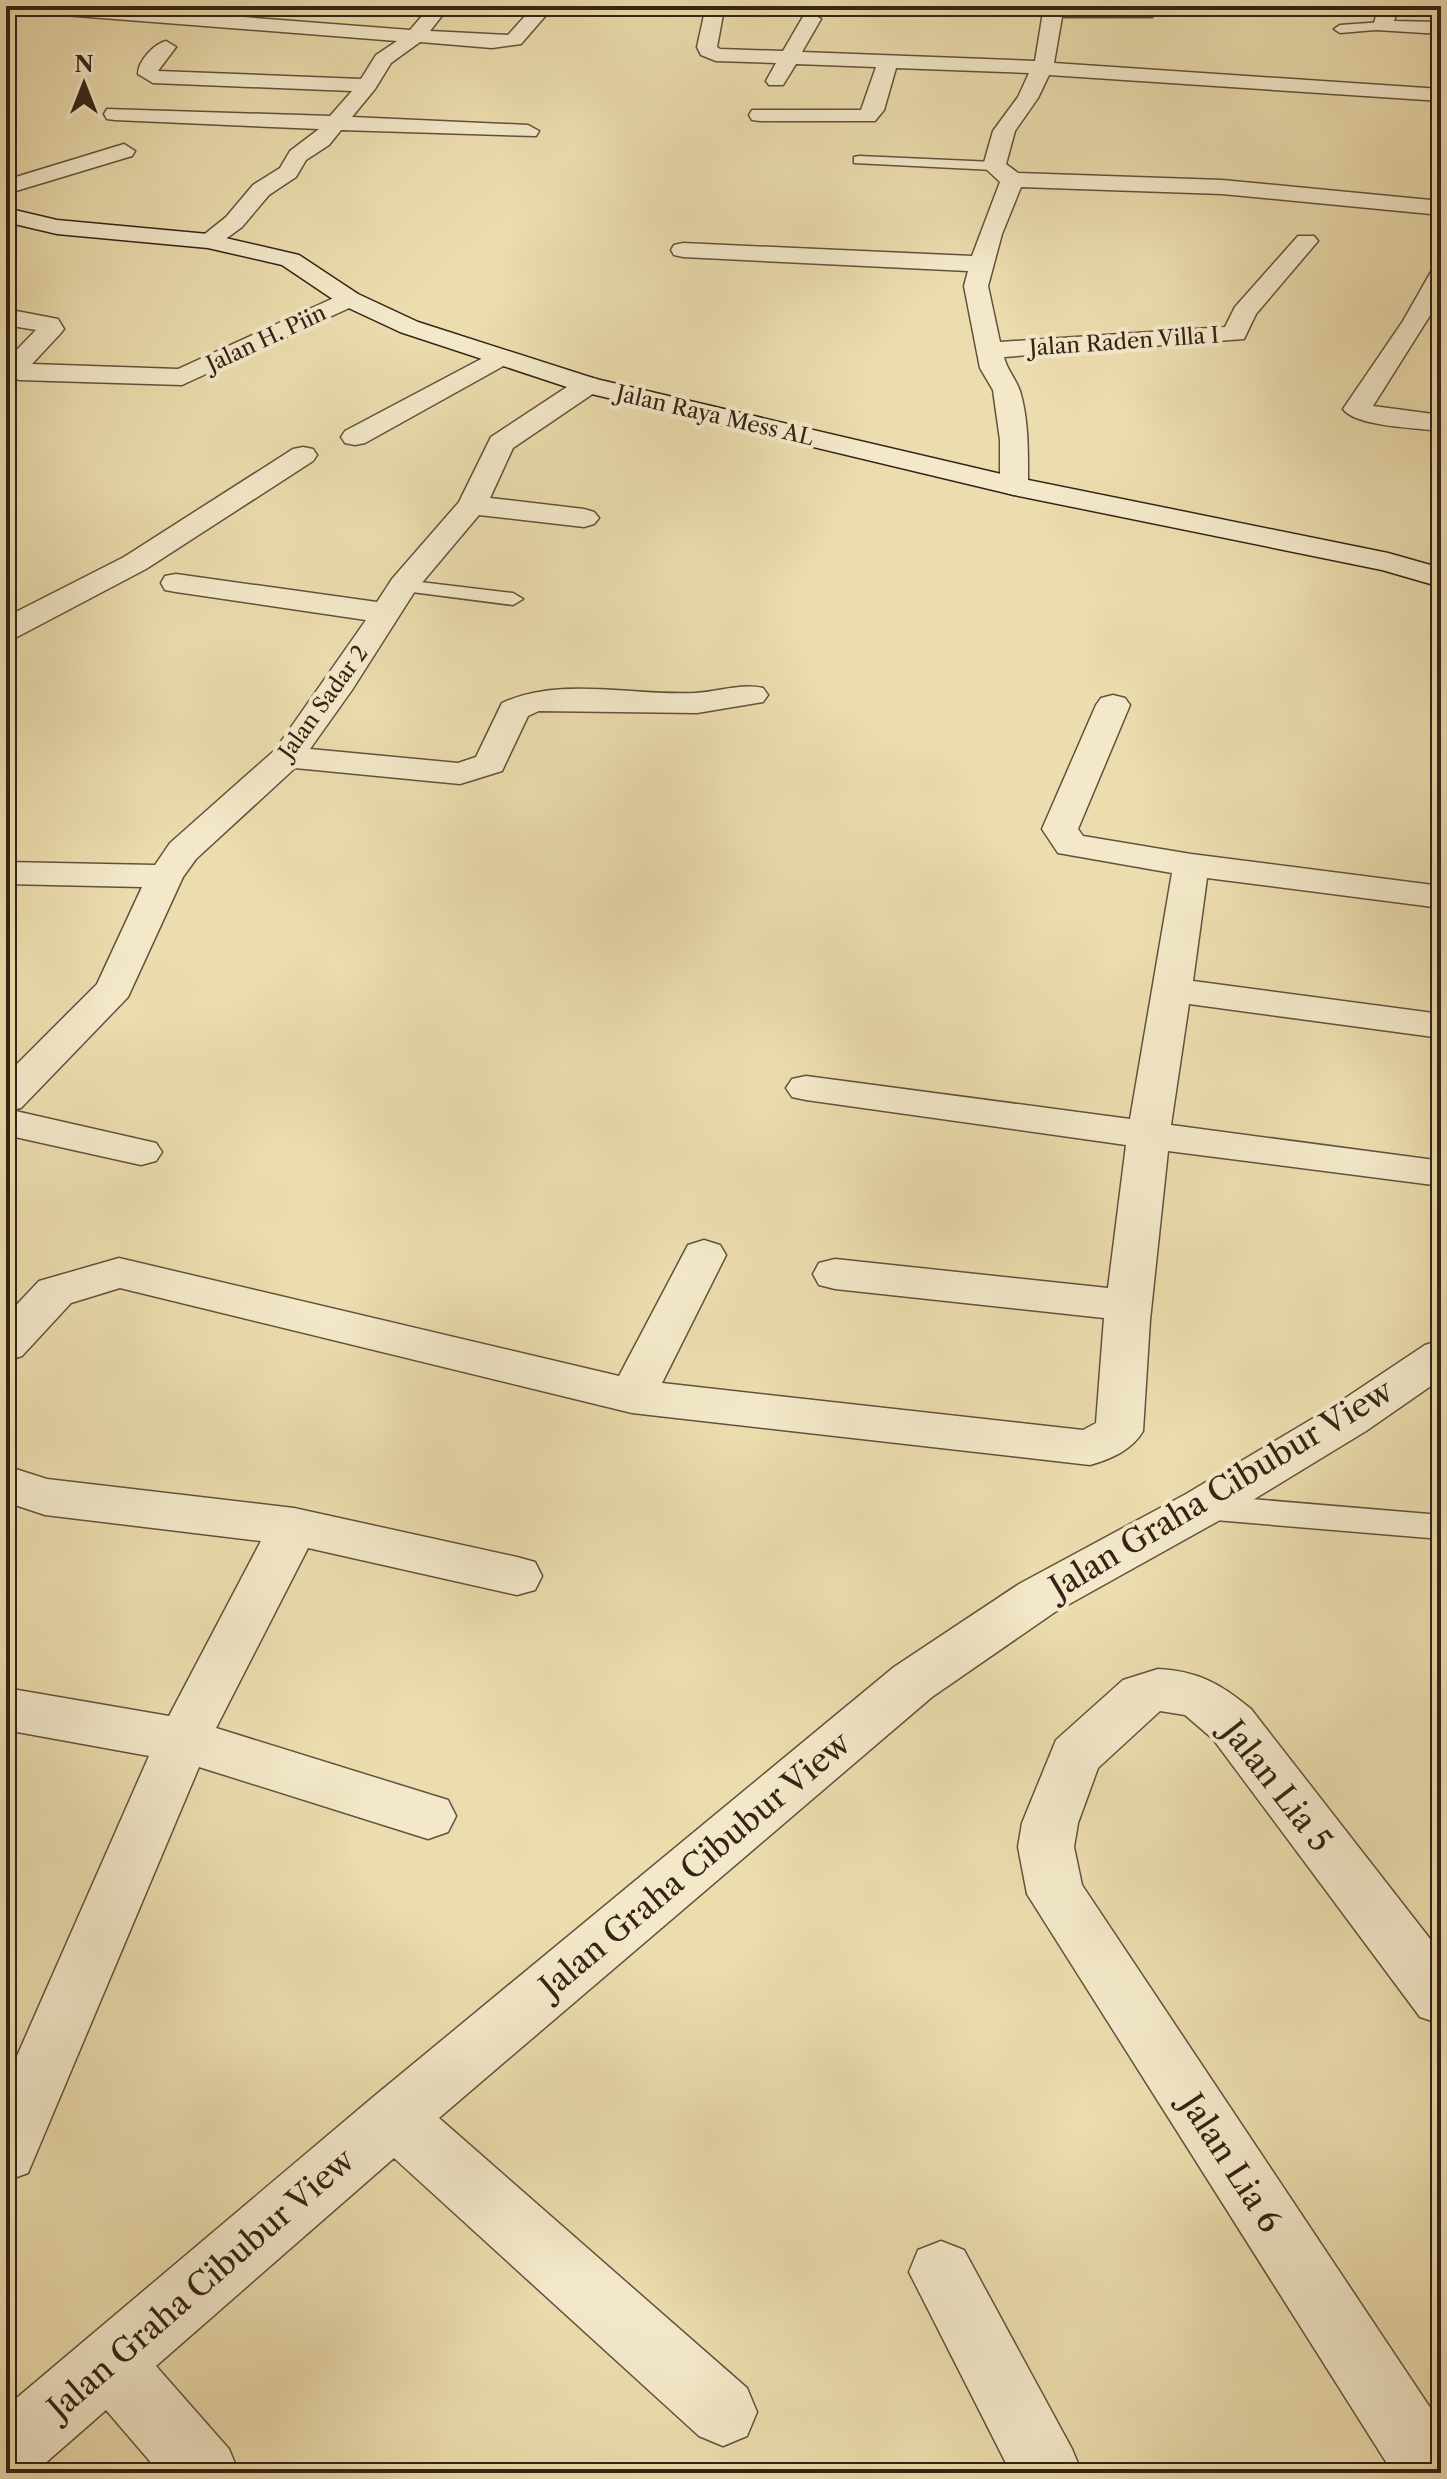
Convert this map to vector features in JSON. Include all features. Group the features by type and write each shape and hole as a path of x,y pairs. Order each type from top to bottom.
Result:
{"street":[{"path":"25,6 168,11 272,25 492,42 514,40 544,6"},
{"path":"252,45 289,6"},
{"path":"208,241 234,222 261,190 288,172 298,156 321,140 368,85 383,59 415,37 431,17 434,6"},
{"path":"1014,486 1014,440 1006,390 993,368 976,286 1003,173 1004,131 1028,98 1048,54 1053,8 1145,13"},
{"path":"714,9 707,47 710,53 1042,68 1441,95"},
{"path":"1386,16 1441,28"},
{"path":"811,19 786,58 757,123 867,116 873,110 888,61"},
{"path":"166,47 148,67 148,74 153,77 368,85"},
{"path":"1303,85 1307,61"},
{"path":"115,114 528,131"},
{"path":"6,187 124,151"},
{"path":"1003,173 1222,187 1441,208"},
{"name":"Jalan Raya Mess AL","path":"6,215 57,227 208,241 290,260 349,299 409,327 588,385 1014,486 1388,562 1441,578"},
{"name":"Jalan Raden Villa I","path":"991,350 1235,334 1244,312 1306,241"},
{"path":"683,250 980,264"},
{"path":"1441,275 1416,321 1357,409 1366,413 1441,423"},
{"name":"Jalan H. Piin","path":"6,317 35,319 49,324 51,329 15,367 19,372 182,377 349,299"},
{"path":"6,630 46,612 135,563 314,437 323,456 342,452 354,445 355,437 498,358"},
{"name":"Jalan Sadar 2","path":"6,1099 114,989 165,876 183,851 287,757 336,690 403,586 472,505 501,443 588,385"},
{"path":"472,505 584,518"},
{"path":"176,583 385,613"},
{"path":"6,601 46,612"},
{"path":"287,757 460,774 490,764 514,710 521,704 549,700 642,704 725,702 751,695"},
{"path":"1113,705 1060,829 1071,845 1191,865 1441,897"},
{"path":"6,1345 55,1292 119,1273 632,1396 1090,1448 1119,1431 1126,1305 1146,1137 1191,865"},
{"path":"6,873 165,876"},
{"path":"1172,990 1441,1026"},
{"path":"806,1088 1146,1137 1435,1174"},
{"path":"6,1122 141,1152"},
{"path":"632,1396 704,1255"},
{"path":"835,1274 1126,1305"},
{"name":"Jalan Graha Cibubur View","path":"6,2452 394,2118 913,1682 1037,1598 1203,1507 1349,1419 1441,1356"},
{"path":"6,1484 45,1497 294,1526 517,1576"},
{"path":"6,2152 183,1740 294,1526"},
{"name":"Jalan Lia 5","path":"1046,1847 1050,1823 1075,1756 1142,1695 1158,1690 1179,1691 1204,1700 1232,1724 1441,1998"},
{"path":"6,1709 183,1740 428,1816"},
{"name":"Jalan Lia 6","path":"1046,1847 1056,1894 1433,2473"},
{"path":"394,2118 723,2412"},
{"path":"941,2272 1048,2473"},
{"path":"109,2363 205,2473"}],"lane":[{"path":"1340,29 1386,16"},
{"path":"859,160 1003,173"},
{"path":"403,586 513,599"},
{"path":"1203,1507 1441,1527"}]}
